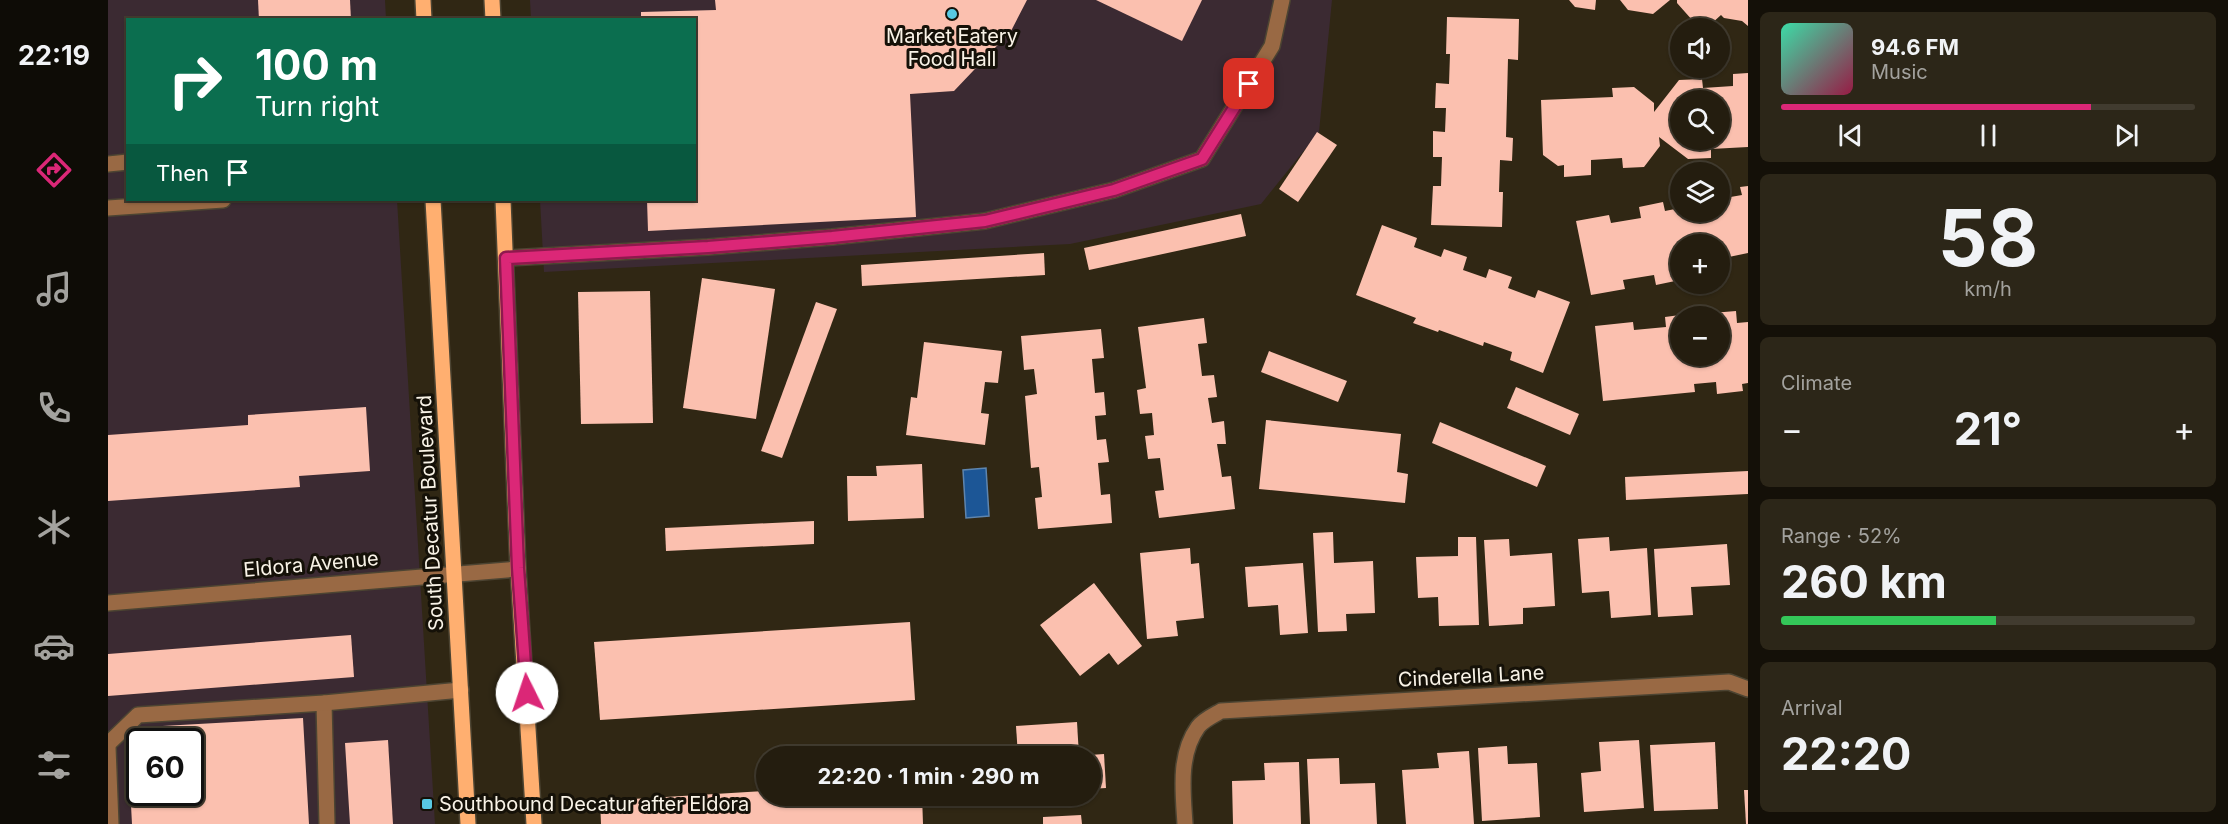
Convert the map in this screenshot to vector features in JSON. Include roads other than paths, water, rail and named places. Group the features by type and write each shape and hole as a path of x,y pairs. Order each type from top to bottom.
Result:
{"main road":[{"path":"423,0 424,18"},
{"path":"492,0 493,18"},
{"name":"South Decatur Boulevard","path":"433,201 468,824"},
{"path":"502,201 518,568 534,824"}],"street":[{"path":"506,258 708,247 985,221 1114,190 1202,159 1272,46 1282,0"},
{"path":"108,164 126,162"},
{"path":"108,208 209,201"},
{"name":"Eldora Avenue","path":"108,603 518,568"},
{"name":"Cinderella Lane","path":"1185,824 1183,784 1186,749 1199,725 1221,711 1729,682 1748,689"},
{"path":"111,824 108,746 138,714 324,703 461,690"},
{"path":"324,703 327,824"}],"water":[{"path":"986,468 989,516 966,518 963,470"}],"place":[{"name":"Market Eatery Food Hall","path":"952,14"},
{"name":"Southbound Decatur after Eldora","path":"427,804"}]}
